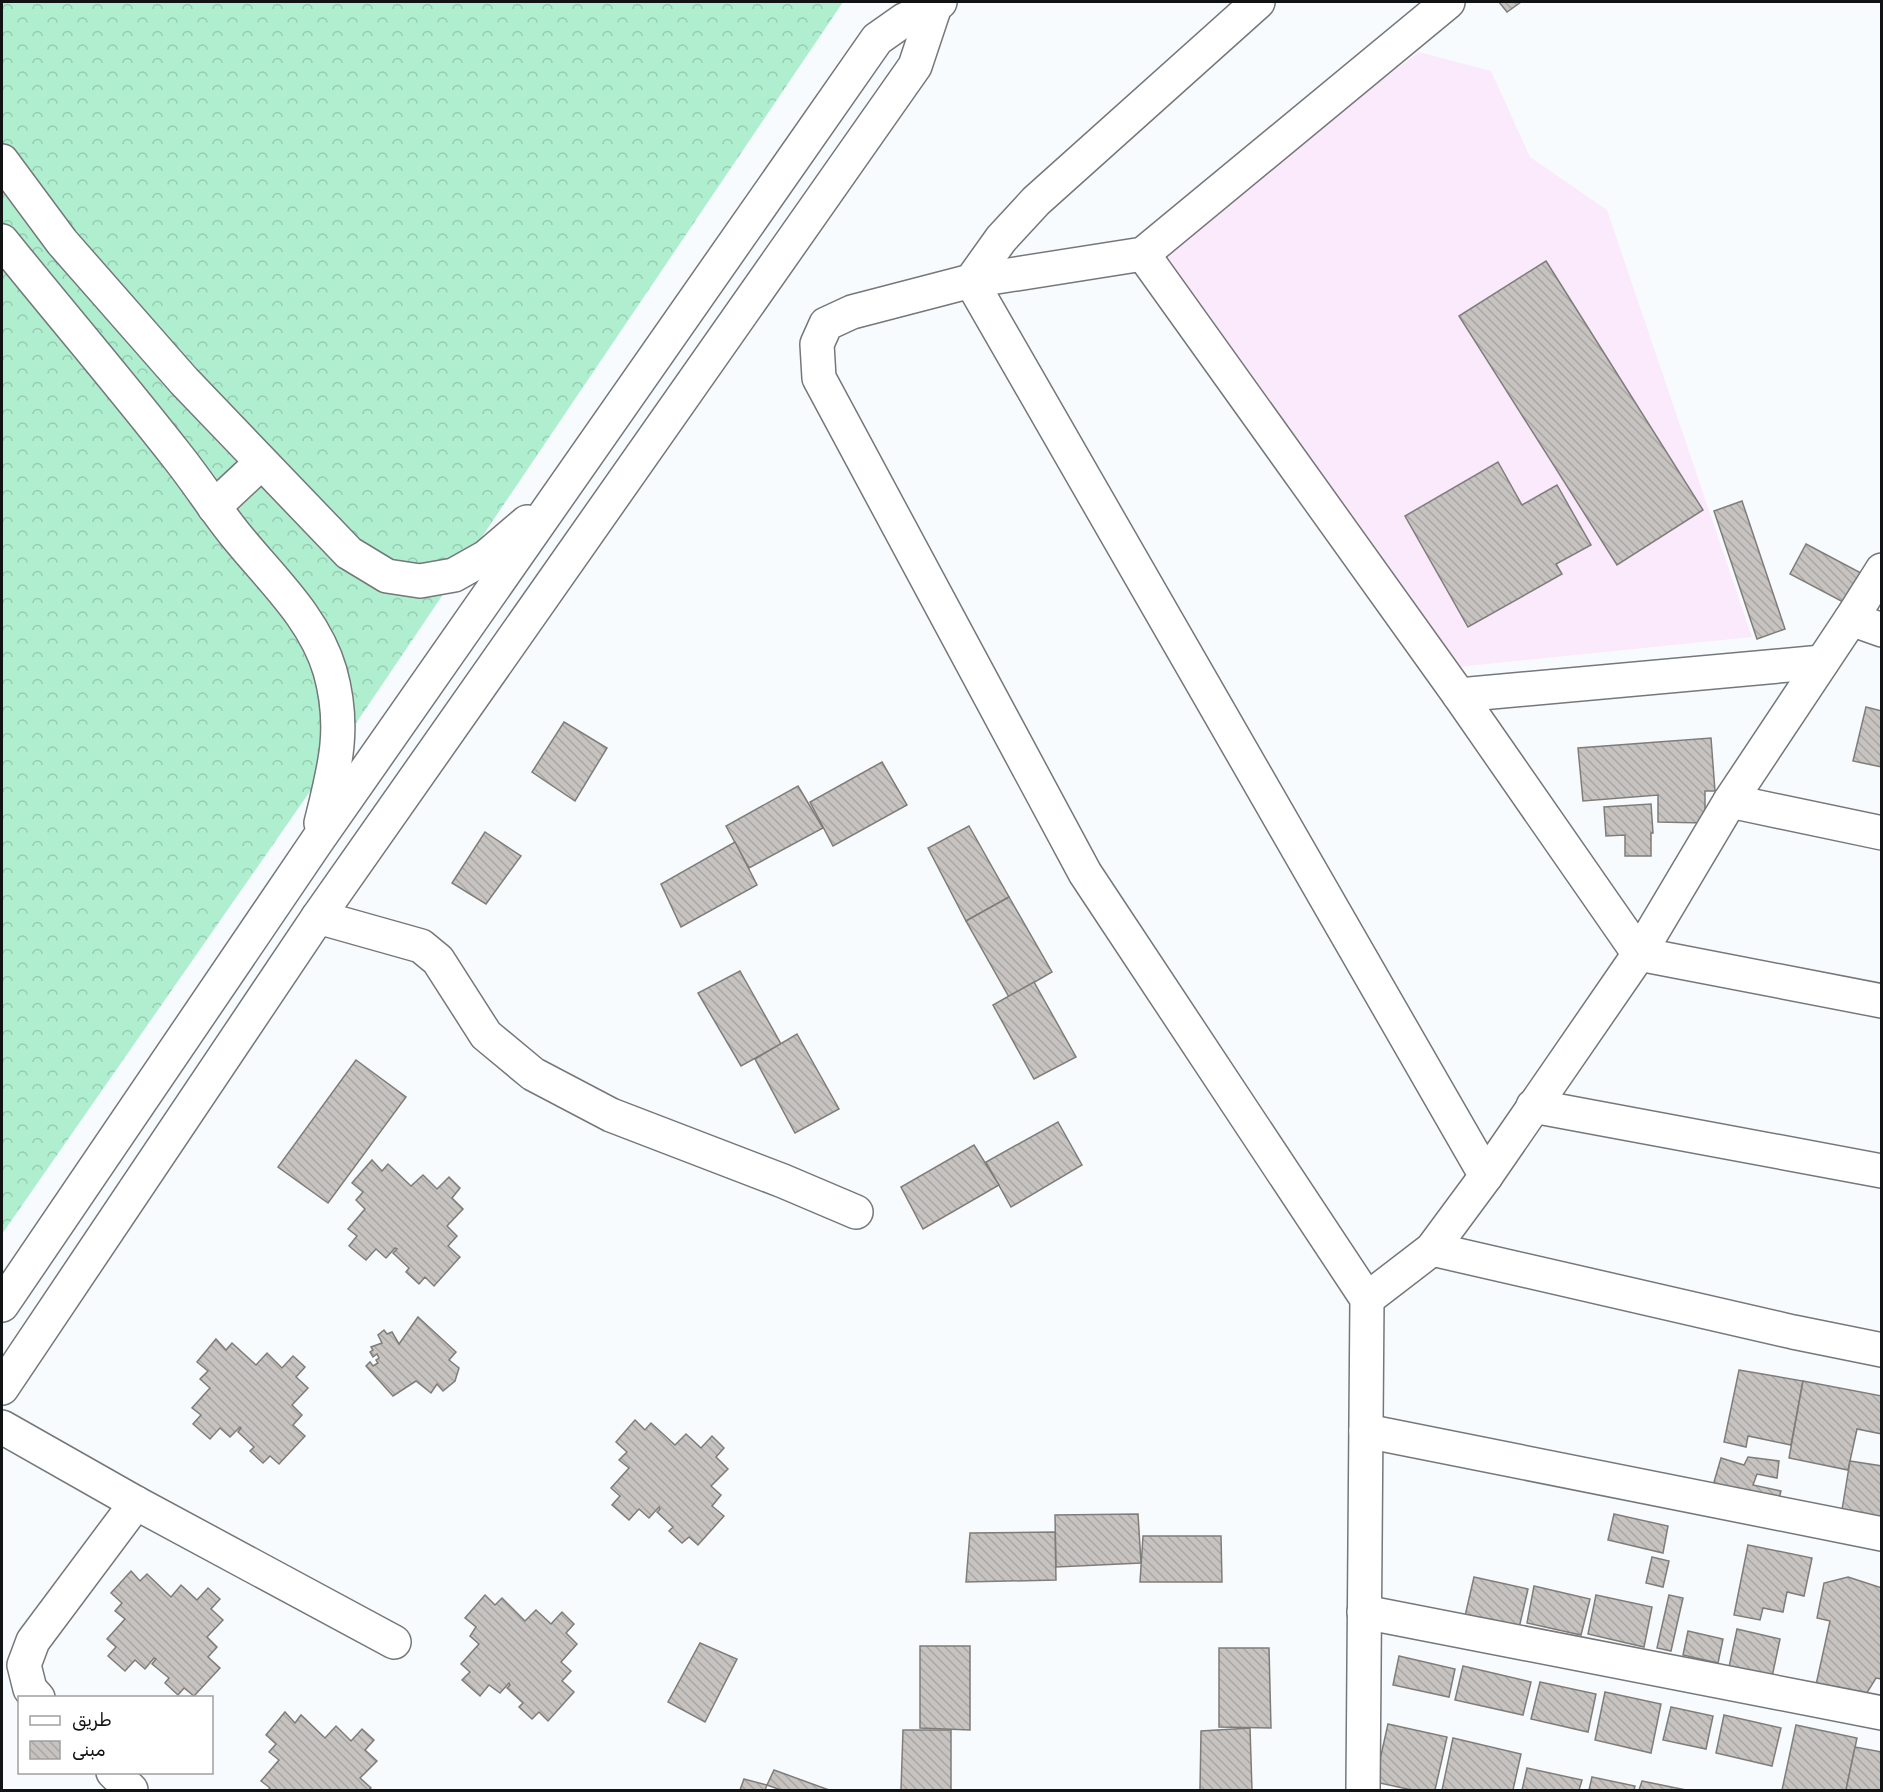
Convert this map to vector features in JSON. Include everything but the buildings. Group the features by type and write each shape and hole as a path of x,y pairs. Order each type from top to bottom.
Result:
{"street":[{"path":"971,281 1001,239 1036,201 1258,2"},
{"path":"1363,1791 1367,1299 1085,873 819,378 817,345 826,324 852,312 971,281 1143,254 1448,2"},
{"path":"2,1305 317,841 878,39 904,20 937,4"},
{"path":"2,1388 318,917 915,66 937,4"},
{"path":"2,161 62,242 183,381 349,553 387,576 420,581 454,575 486,557 563,491"},
{"path":"2,241 179,458 214,507 293,603 316,637 329,669 339,710 337,760 317,841"},
{"path":"1143,254 1459,695 1639,954 1881,1001"},
{"path":"971,281 1486,1176"},
{"path":"142,413 183,381"},
{"path":"214,507 261,463"},
{"path":"1367,1299 1432,1249 1486,1176 1639,954 1730,801 1822,662 1866,625 1881,570"},
{"path":"1459,695 1822,662"},
{"path":"1730,801 1881,833"},
{"path":"318,917 421,946 438,960 486,1035 533,1074 611,1115 783,1181 856,1212"},
{"path":"1533,1106 1881,1171"},
{"path":"1432,1249 1881,1350"},
{"path":"2,1427 136,1503 394,1642"},
{"path":"1366,1431 1881,1534"},
{"path":"36,1696 30,1689 24,1665 33,1641 136,1503"},
{"path":"1364,1612 1881,1713"},
{"path":"114,1774 131,1791"}],"shaded area":[{"path":"1419,52 1491,71 1530,157 1607,210 1752,637 1458,667 1156,250"}],"green space":[{"path":"2,2 843,2 311,790 2,1234"}]}
